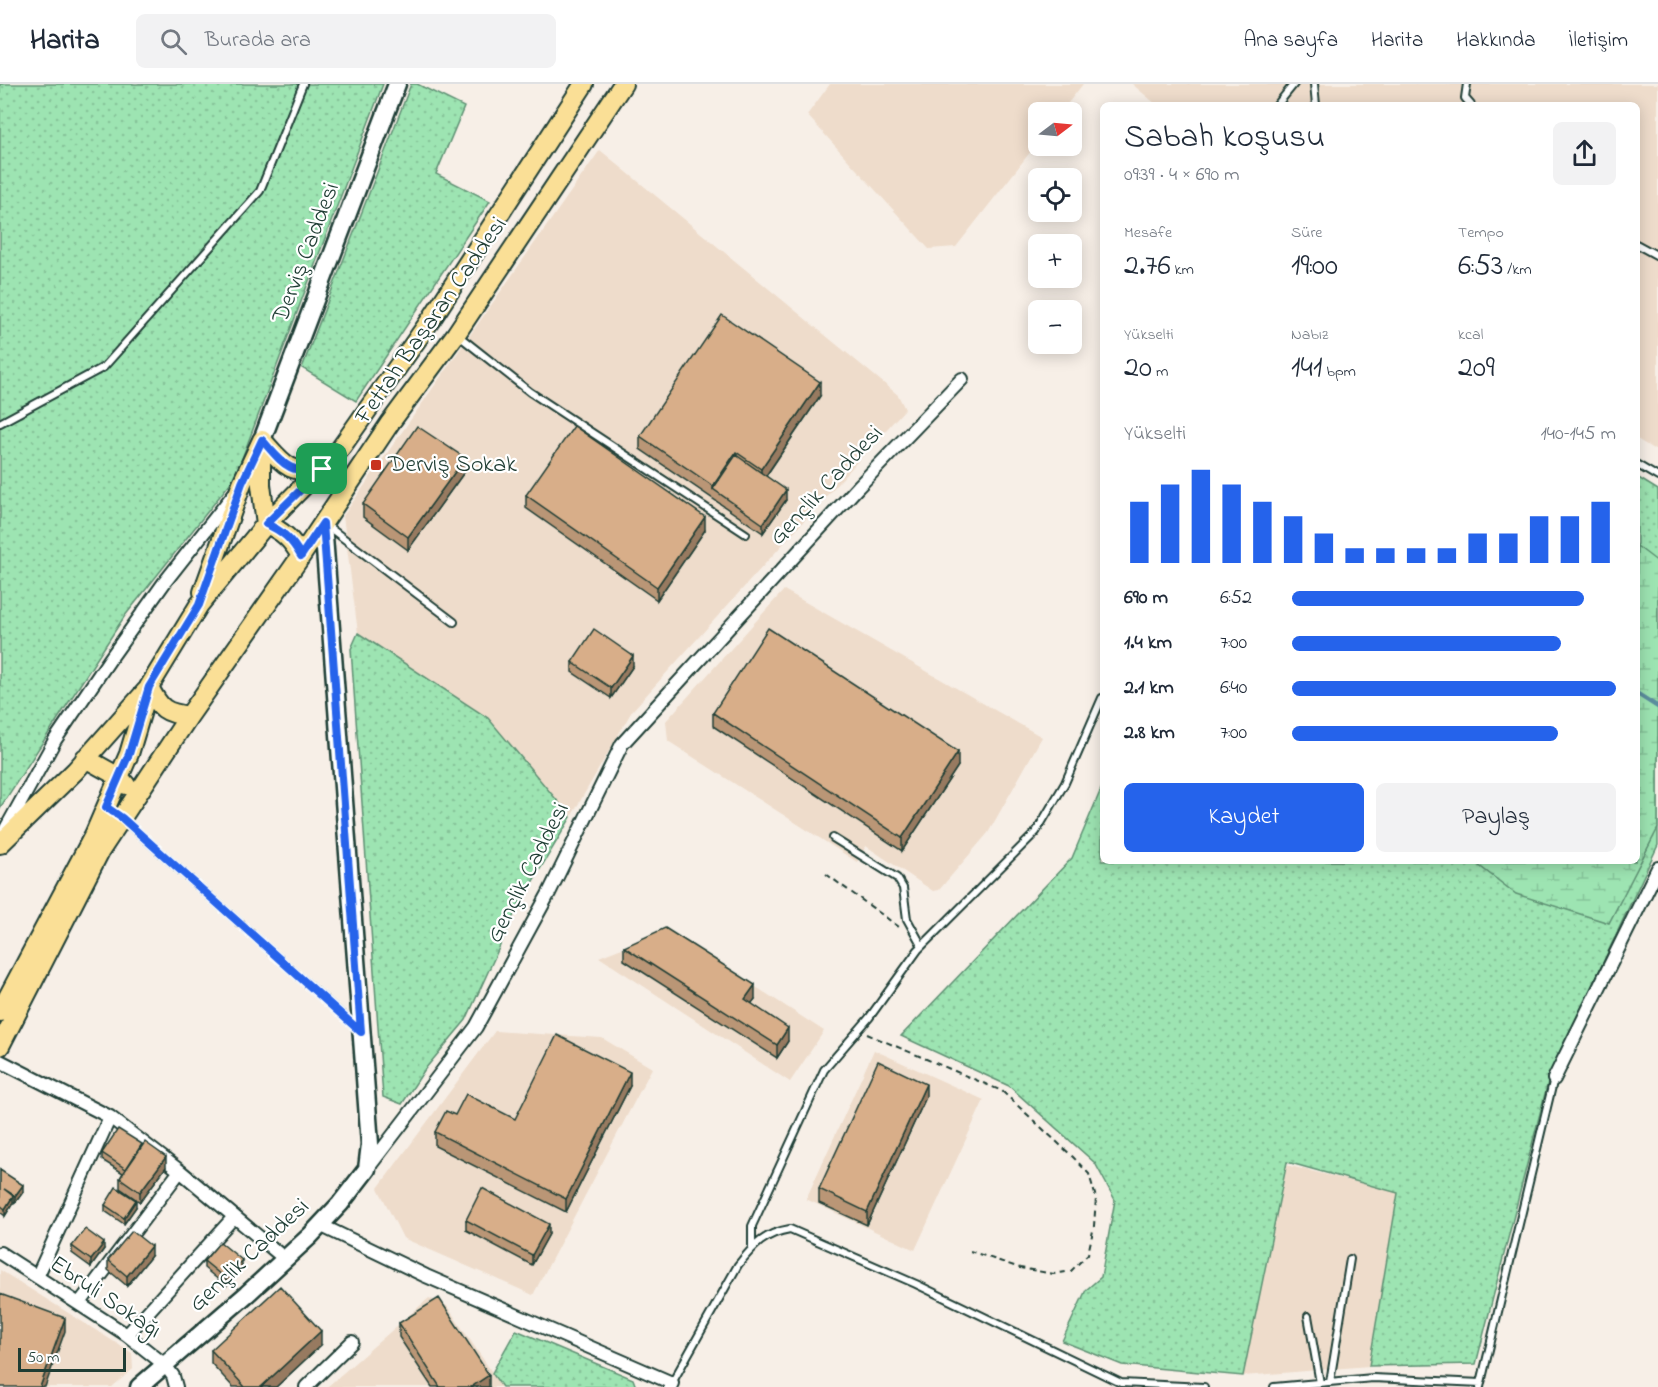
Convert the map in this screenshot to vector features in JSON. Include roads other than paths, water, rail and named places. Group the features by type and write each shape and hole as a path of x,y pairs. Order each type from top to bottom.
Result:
{"main road":[{"name":"Fettah Başaran Caddesi","path":"0,1012 94,835 129,754 149,687 199,605 266,524 340,449 432,318 584,84"},
{"name":"Fettah Başaran Caddesi","path":"0,1046 100,851 189,716 301,556 390,423 456,334 623,84"},
{"path":"262,440 296,471 308,472 322,469"},
{"path":"199,605 242,483 262,440"},
{"path":"262,440 261,492 266,524 284,533 301,556"},
{"path":"0,844 75,771 149,687 157,703 164,710 189,716"},
{"path":"85,758 119,777 137,795"}],"street":[{"name":"Derviş Caddesi","path":"262,440 397,84"},
{"name":"Gençlik Caddesi","path":"139,1387 285,1259 340,1204 476,1027 549,893 622,744 858,487 962,379"},
{"path":"0,839 55,740 110,659 164,582 242,483"},
{"path":"323,523 370,1144 367,1169"},
{"path":"1554,1079 1658,868"},
{"path":"0,1061 110,1117 180,1171 233,1218 285,1259"},
{"path":"37,1277 110,1117"},
{"path":"79,1304 180,1171"},
{"path":"127,1335 233,1218"},
{"path":"320,1225 426,1276 671,1385"},
{"name":"Ebruli Sokağı","path":"0,1252 127,1335 165,1365 173,1376 176,1387"},
{"path":"306,1387 352,1342"}],"lane":[{"path":"0,423 104,367 260,191 303,84"},
{"path":"1279,102 1294,84"},
{"path":"1314,84 1316,102"},
{"path":"1467,84 1465,98 1468,102"},
{"path":"1640,246 1658,256"},
{"path":"456,334 530,392 746,534"},
{"path":"1640,466 1658,477"},
{"path":"323,523 454,622"},
{"path":"752,1247 752,1226 824,1070 859,1030 922,946 1036,832 1065,783 1100,703"},
{"path":"106,807 122,818 361,1032"},
{"path":"833,838 897,878 903,888 907,919 922,946"},
{"path":"1274,1387 1373,1378 1480,1385 1554,1079 1658,874"},
{"path":"671,1385 738,1265 752,1247 773,1232 790,1229 916,1284 1121,1383 1204,1387"},
{"path":"1330,1382 1350,1259"},
{"path":"1308,1316 1320,1383"}],"waterway":[{"path":"1640,696 1658,707"}],"place":[{"name":"Derviş Sokak","path":"376,465"}]}
